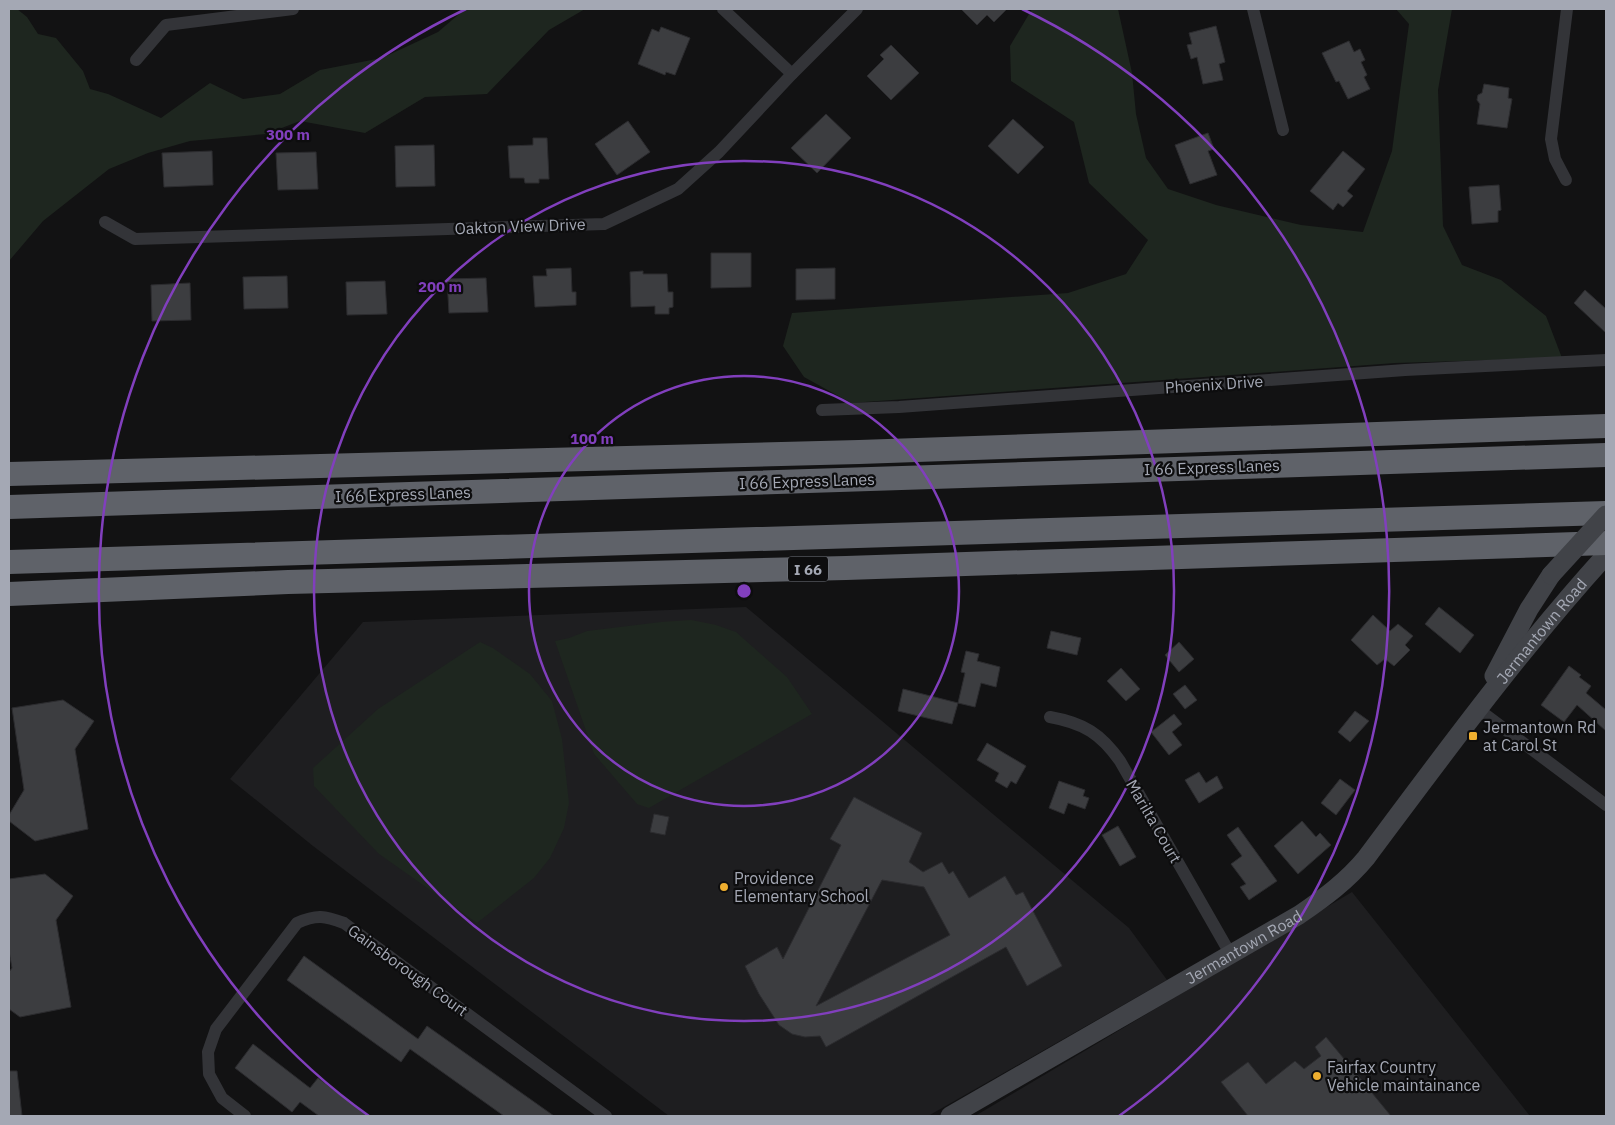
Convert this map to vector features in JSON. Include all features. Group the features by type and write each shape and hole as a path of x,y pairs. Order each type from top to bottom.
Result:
{"highway":[{"path":"9,474 859,452 1606,426"},
{"name":"I 66 Express Lanes","path":"9,507 1606,455"},
{"path":"9,562 453,547 1606,514"},
{"name":"I 66","path":"9,594 288,582 856,568 1606,543"}],"main road":[{"name":"Jermantown Road","path":"1478,709 1539,591 1606,514"},
{"name":"Jermantown Road","path":"950,1116 1231,955 1299,915 1325,897 1354,872 1478,709 1606,555"}],"street":[{"path":"136,60 166,25 292,9"},
{"path":"723,9 792,74"},
{"name":"Oakton View Drive","path":"105,222 135,239 604,224 678,189 719,152 856,9"},
{"path":"1254,9 1283,130"},
{"path":"1566,180 1555,159 1551,139 1567,9"},
{"name":"Phoenix Drive","path":"822,410 909,406 1395,371 1606,360"},
{"path":"1478,709 1606,805"},
{"name":"Marilta Court","path":"1050,717 1069,720 1079,724 1102,739 1110,747 1231,955"},
{"name":"Gainsborough Court","path":"245,1116 222,1098 209,1074 208,1052 216,1029 297,923 311,917 326,916 344,924 606,1116"}],"shaded area":[{"path":"9,9 17,9 27,17 38,34 56,38 83,71 90,89 108,94 161,118 210,83 243,99 280,94 320,70 382,58 438,32 465,9 585,9 549,30 487,94 425,97 365,133 300,121 266,134 190,141 148,153 109,169 43,221 9,261"},
{"path":"1032,9 1118,9 1132,73 1136,114 1146,158 1168,189 1216,205 1301,225 1363,232 1392,151 1409,24 1396,9 1452,9 1438,90 1443,226 1462,265 1501,280 1546,316 1562,358 1395,363 851,403 804,377 783,346 792,313 1068,293 1126,274 1148,240 1089,183 1074,122 1011,81 1010,46"},
{"name":"Providence Elementary School","path":"746,607 1129,928 1167,980 928,1116 669,1116 313,846 230,779 363,622"},
{"path":"691,620 716,625 736,632 787,677 812,714 649,808 637,804 594,754 555,641 587,631"},
{"path":"480,642 493,648 530,674 552,701 562,739 569,803 564,828 550,858 534,878 477,923 379,854 314,786 313,768 378,709"},
{"path":"1352,892 1530,1116 975,1116"}],"building":[{"path":"961,9 1007,9 994,22 987,15 977,25"},
{"path":"1216,26 1225,62 1219,64 1223,80 1203,84 1197,57 1191,59 1187,45 1192,44 1189,33"},
{"path":"661,27 690,38 675,75 666,72 665,75 638,64 652,29 659,32"},
{"path":"1349,41 1354,52 1360,49 1365,60 1361,62 1367,75 1364,77 1370,89 1348,99 1339,81 1336,82 1322,53"},
{"path":"891,45 919,73 891,100 867,76 884,59 880,55"},
{"path":"1484,84 1509,88 1508,98 1512,99 1507,128 1477,124 1480,104 1477,100 1478,95 1482,93"},
{"path":"826,114 851,138 817,173 791,148"},
{"path":"1013,119 1044,147 1018,174 988,146"},
{"path":"628,121 650,152 617,175 595,144"},
{"path":"1208,133 1214,149 1208,151 1217,175 1190,184 1175,145"},
{"path":"533,138 547,138 549,179 539,179 539,183 525,183 524,178 510,178 508,146 533,145"},
{"path":"434,145 435,186 396,187 395,146"},
{"path":"212,151 213,185 164,187 162,153"},
{"path":"1343,151 1365,169 1347,191 1353,196 1343,207 1338,203 1333,210 1310,191"},
{"path":"316,152 318,189 278,190 276,153"},
{"path":"1499,185 1501,210 1498,211 1498,222 1472,224 1469,187"},
{"path":"711,253 751,253 751,287 711,288"},
{"path":"571,268 572,292 576,292 576,305 535,307 533,276 547,276 546,269"},
{"path":"835,268 835,299 796,300 796,269"},
{"path":"643,271 643,274 667,274 668,292 673,292 673,307 669,308 669,314 655,314 655,306 631,307 630,272"},
{"path":"287,276 288,308 244,309 243,277"},
{"path":"486,278 488,312 449,313 447,279"},
{"path":"385,281 387,314 347,315 346,282"},
{"path":"190,283 191,320 152,321 151,285"},
{"path":"1585,290 1606,309 1606,333 1574,303"},
{"path":"1439,607 1474,635 1460,653 1425,624"},
{"path":"1373,615 1390,631 1398,624 1413,636 1405,645 1410,650 1394,666 1385,659 1377,665 1351,640"},
{"path":"1051,631 1081,638 1077,655 1047,648"},
{"path":"1179,642 1194,659 1179,672 1165,655"},
{"path":"966,651 979,654 977,661 1000,667 996,687 981,683 975,707 958,703 965,673 961,672"},
{"path":"1569,666 1591,686 1586,693 1606,710 1606,731 1577,705 1564,722 1541,705"},
{"path":"1121,668 1140,689 1126,701 1107,681"},
{"path":"1185,685 1197,700 1185,709 1173,694"},
{"path":"903,689 958,703 952,724 898,711"},
{"path":"63,700 94,721 75,749 88,829 35,841 9,821 9,815 24,790 12,708"},
{"path":"1355,711 1369,721 1350,742 1338,732"},
{"path":"1174,714 1182,724 1172,732 1182,745 1169,755 1151,732"},
{"path":"987,743 1026,766 1016,784 1011,781 1007,788 995,781 999,773 977,760"},
{"path":"1199,772 1206,783 1217,776 1223,788 1199,803 1185,780"},
{"path":"1340,779 1355,790 1336,815 1321,803"},
{"path":"1059,781 1085,790 1083,796 1089,798 1085,809 1068,803 1064,814 1049,808"},
{"path":"854,797 922,833 909,862 923,872 942,862 949,874 953,871 969,898 1005,876 1016,895 1023,892 1062,966 1027,986 1006,947 826,1047 820,1036 805,1037 792,1034 779,1025 759,994 745,966 777,947 783,959 841,845 830,839","holes":["882,880 924,887 950,935 816,1006"]},
{"path":"654,814 669,817 665,835 650,832"},
{"path":"1302,821 1316,837 1320,833 1331,845 1298,874 1274,846"},
{"path":"1118,826 1136,857 1120,866 1102,835"},
{"path":"1238,827 1277,881 1249,900 1240,887 1246,884 1231,864 1242,856 1227,835"},
{"path":"45,874 73,896 56,920 71,1007 20,1017 9,1009 9,972 12,968 9,951 9,879"},
{"path":"304,956 418,1039 427,1026 554,1116 504,1116 410,1049 401,1062 287,980"},
{"name":"Fairfax Country Vehicle maintainance","path":"1326,1037 1391,1116 1248,1116 1221,1082 1248,1062 1266,1084 1295,1061 1304,1069 1321,1056 1315,1047"},
{"path":"253,1044 310,1088 318,1078 369,1116 319,1116 300,1102 292,1112 235,1068"},
{"path":"9,1071 17,1071 22,1116 9,1116"}],"place":[{"name":"Jermantown Rd at Carol St","path":"1473,736"},
{"name":"Providence Elementary School","path":"724,887"},
{"name":"Fairfax Country Vehicle maintainance","path":"1317,1076"}]}
